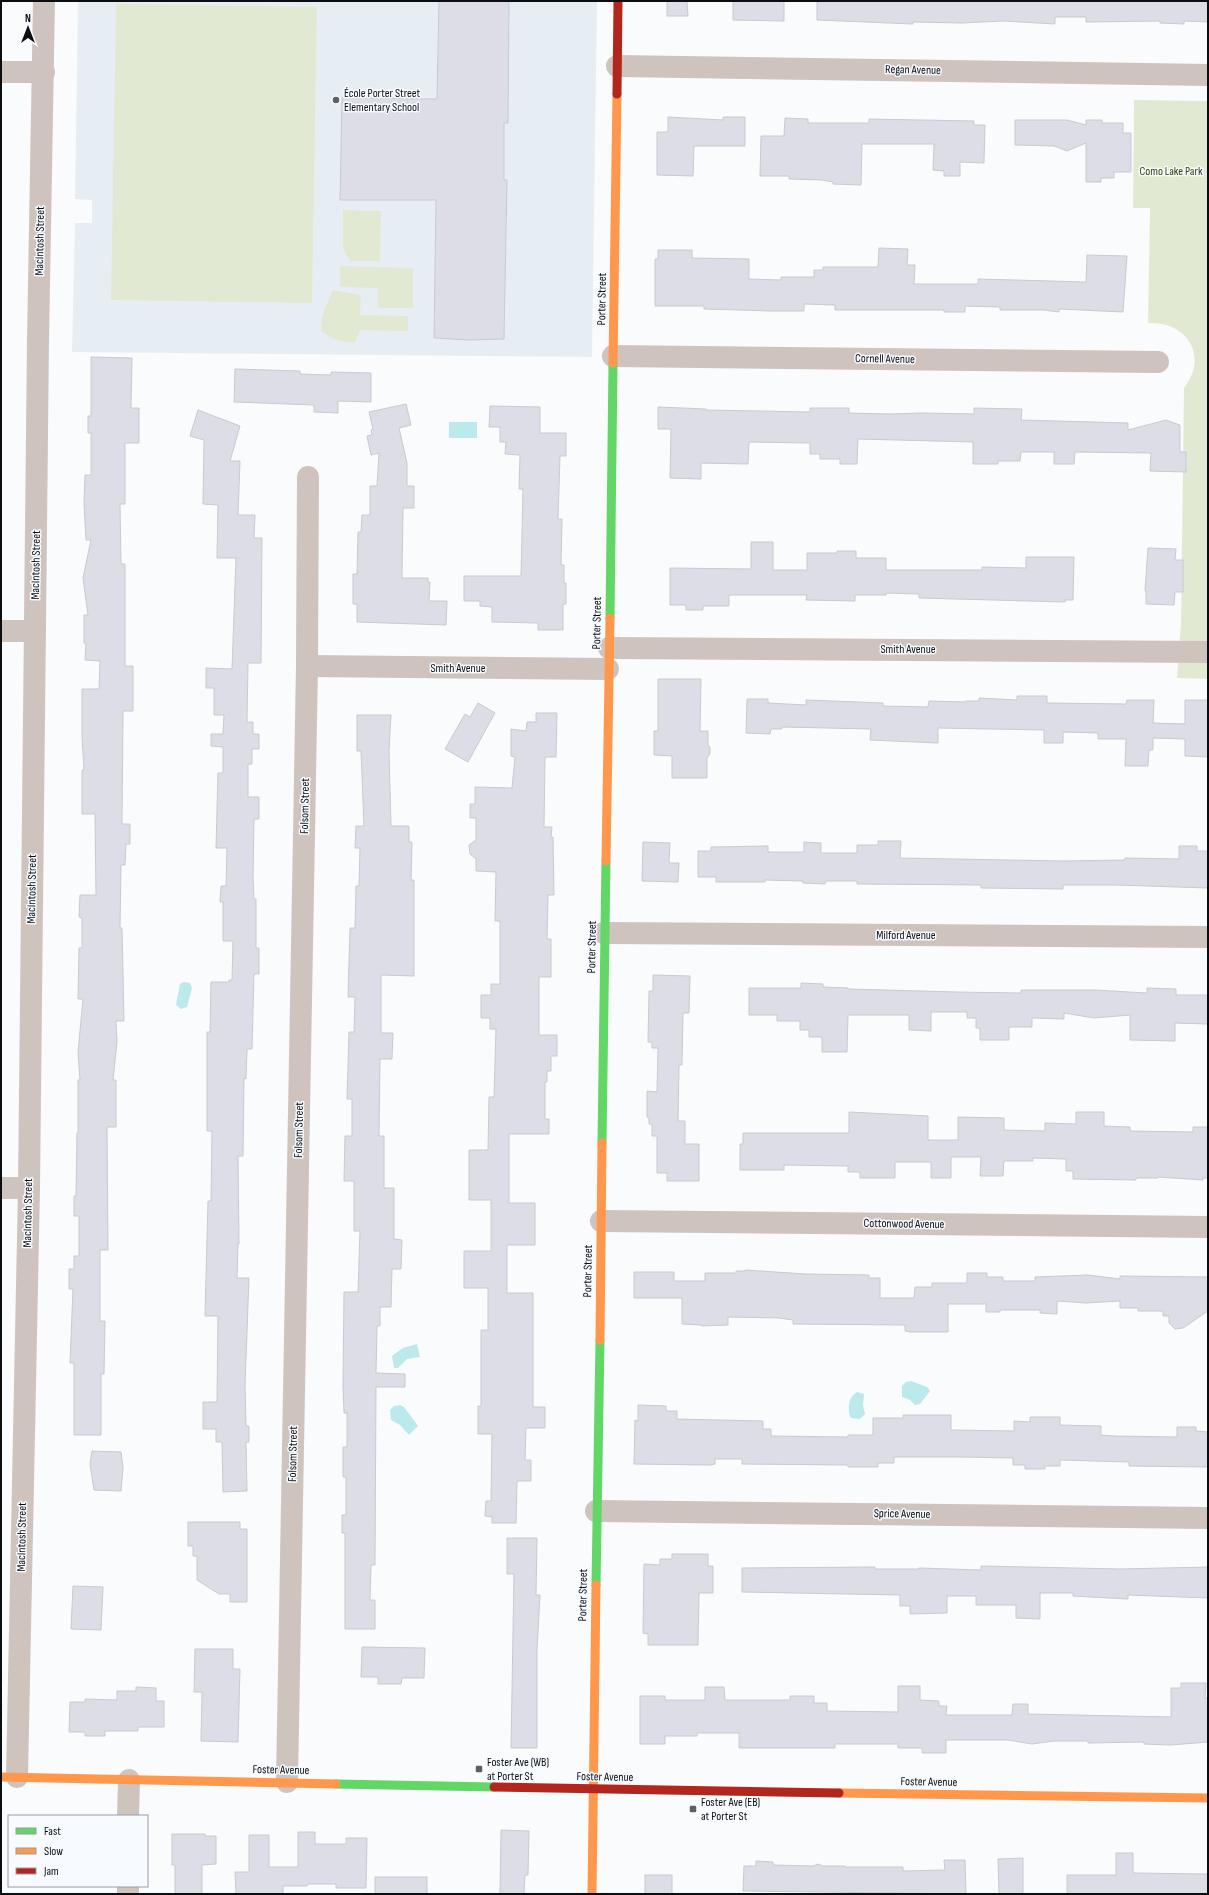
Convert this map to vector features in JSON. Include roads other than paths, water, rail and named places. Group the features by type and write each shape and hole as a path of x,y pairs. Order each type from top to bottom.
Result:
{"street":[{"name":"MacIntosh Street","path":"9,1777 29,1188 44,1"},
{"name":"Porter Street","path":"592,1894 592,1788 618,1"},
{"name":"Regan Avenue","path":"617,66 1208,75"},
{"path":"1,72 44,72"},
{"name":"Cornell Avenue","path":"613,356 1158,362"},
{"name":"Folsom Street","path":"287,1782 307,666 308,477"},
{"path":"1,631 35,631"},
{"name":"Smith Avenue","path":"609,648 1208,652"},
{"name":"Smith Avenue","path":"307,666 608,669"},
{"name":"Milford Avenue","path":"604,933 1208,937"},
{"path":"1,1188 29,1188"},
{"name":"Cottonwood Avenue","path":"601,1221 1208,1227"},
{"name":"Sprice Avenue","path":"596,1511 1208,1518"},
{"name":"Foster Avenue","path":"9,1777 1208,1798"},
{"path":"128,1815 129,1780"}],"water":[{"path":"449,422 477,422 477,438 449,438"},
{"path":"184,982 190,983 192,988 187,1007 181,1009 176,1005 180,984"},
{"path":"417,1344 420,1357 407,1359 398,1368 394,1368 392,1356 403,1348"},
{"path":"911,1381 927,1387 930,1391 920,1404 915,1405 910,1400 902,1397 902,1386 906,1382"},
{"path":"857,1392 864,1394 863,1405 865,1414 860,1419 851,1418 849,1411 850,1400"},
{"path":"400,1405 404,1407 418,1426 409,1435 400,1425 391,1420 390,1410 394,1406"}],"place":[{"name":"École Porter Street Elementary School","path":"336,100"},
{"name":"Foster Ave (WB) at Porter St","path":"479,1769"},
{"name":"Foster Ave (EB) at Porter St","path":"693,1809"}],"park label":[{"name":"Como Lake Park","path":"1171,171"}]}
